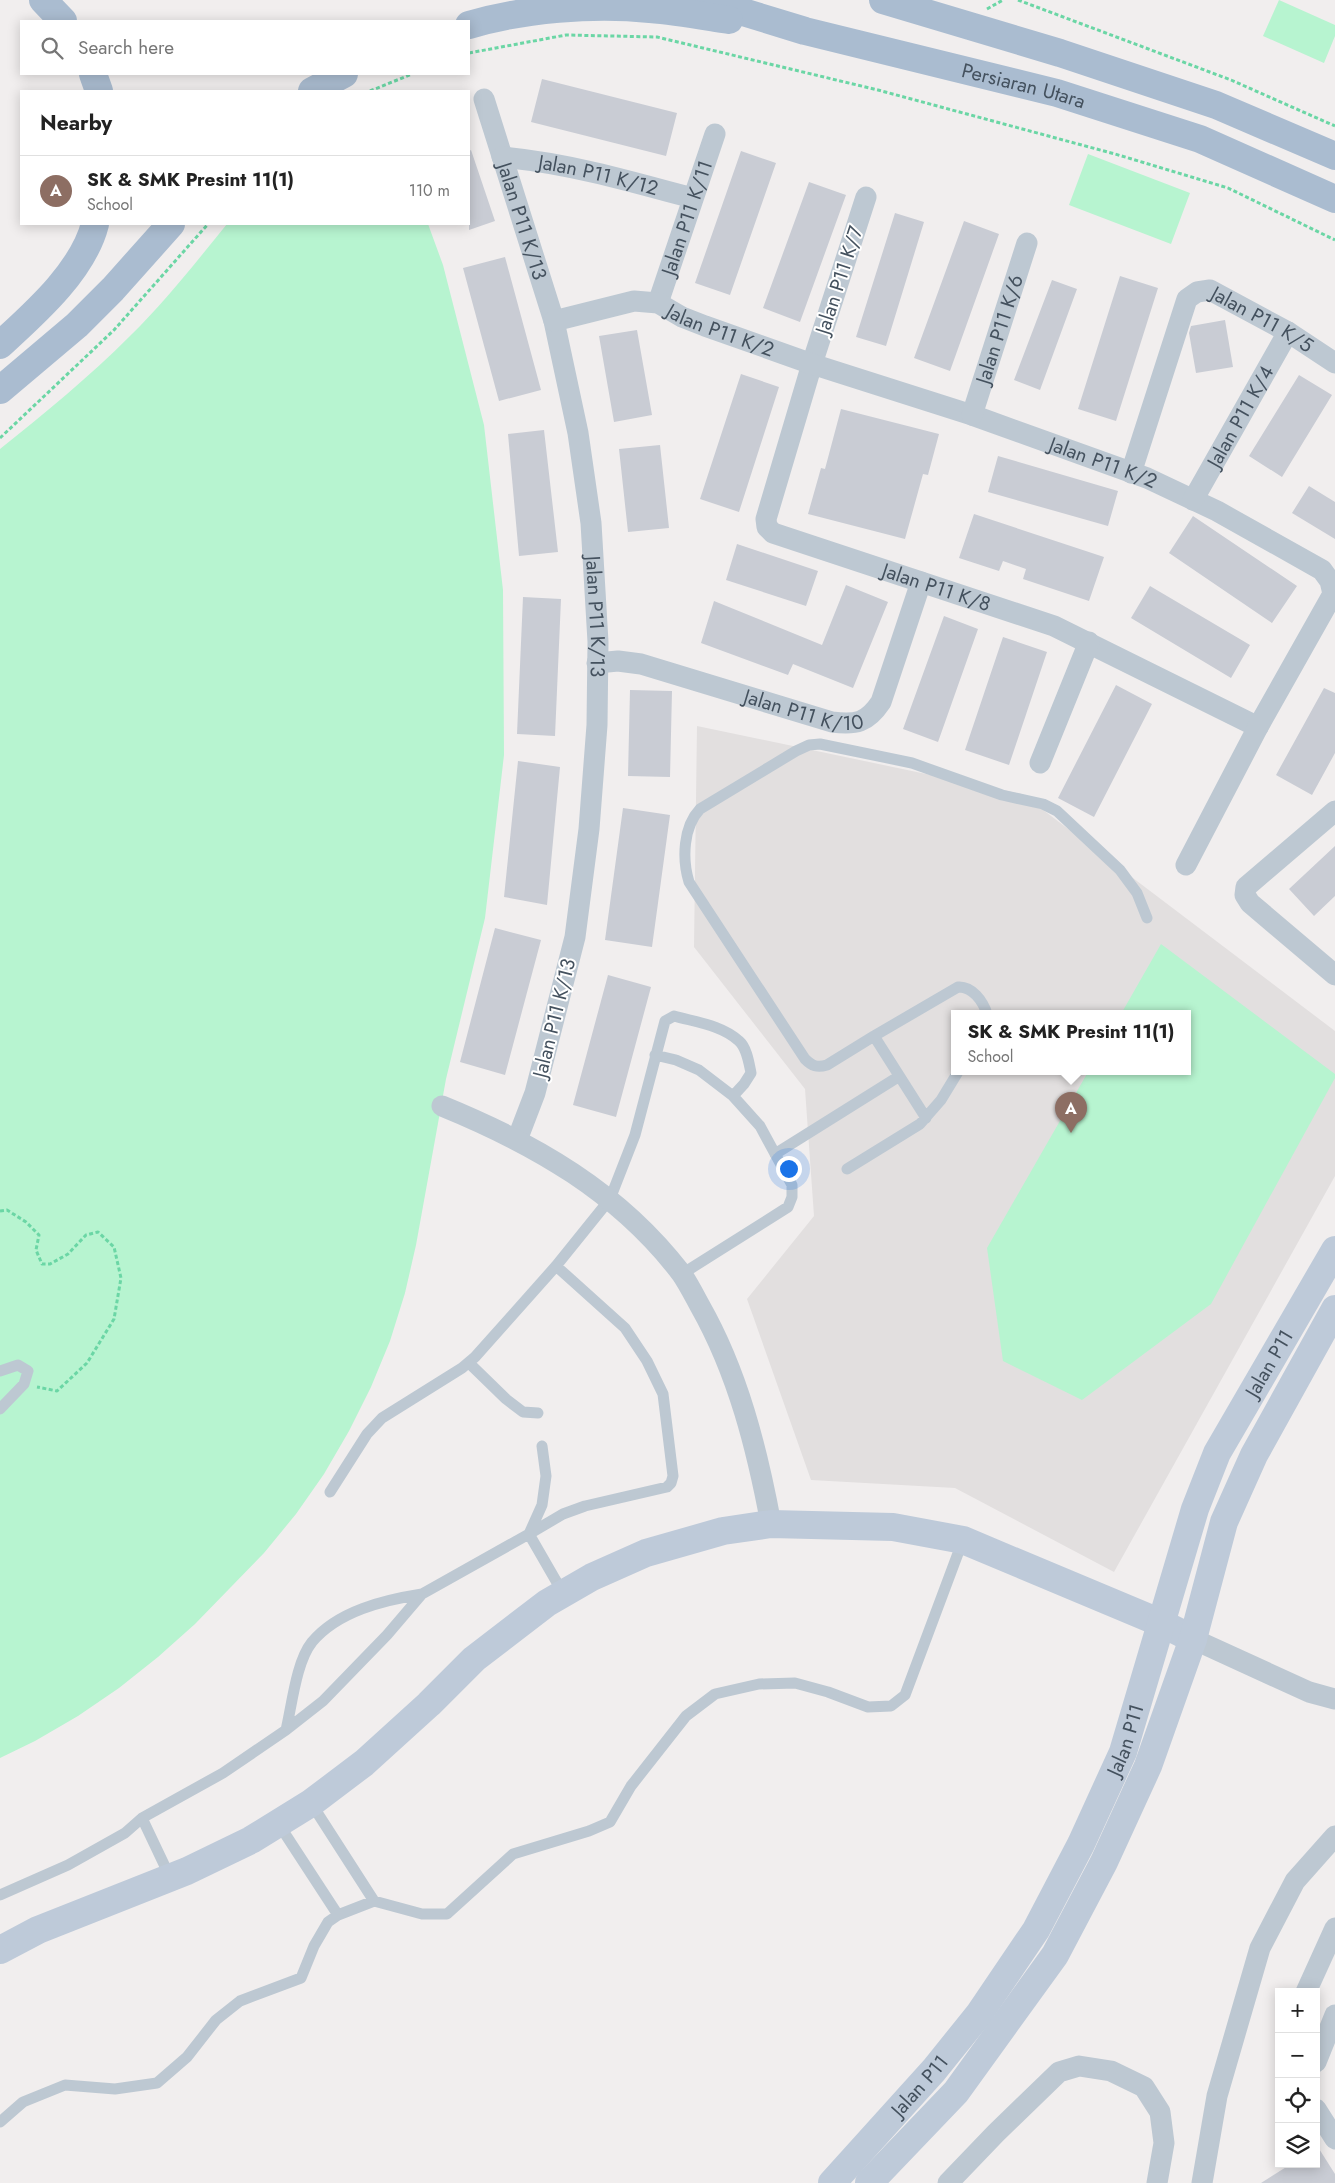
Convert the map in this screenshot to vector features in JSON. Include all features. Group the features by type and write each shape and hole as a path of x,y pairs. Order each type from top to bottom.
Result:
{"main road":[{"path":"43,0 62,20"},
{"name":"Persiaran Utara","path":"704,0 805,31 1057,93 1209,142 1335,199"},
{"name":"Persiaran Utara","path":"883,0 1060,53 1216,105 1335,156"},
{"path":"470,25 544,11 605,7 649,9 805,31"},
{"path":"94,75 99,90"},
{"path":"314,90 342,75"},
{"path":"0,345 59,288 79,259 96,225"},
{"path":"0,390 77,325 113,289 171,225"},
{"name":"Jalan P11","path":"832,2183 934,2070 979,2014 1036,1930 1082,1844 1123,1752 1195,1509 1217,1453 1335,1250"},
{"name":"Jalan P11","path":"869,2183 956,2092 1055,1955 1104,1862 1148,1766 1193,1639 1224,1522 1254,1455 1335,1310"},
{"path":"0,1950 38,1930 171,1878 251,1840 311,1803 364,1763 429,1704 474,1659 517,1624 563,1593 592,1577 646,1554 723,1531 771,1524 893,1527 963,1540 1161,1623 1193,1639"}],"street":[{"name":"Jalan P11 K/13","path":"484,99 554,321 578,433 591,523 598,663 597,725 589,829 574,937 535,1094 517,1140"},
{"name":"Jalan P11 K/11","path":"658,303 715,134"},
{"name":"Jalan P11 K/12","path":"502,157 539,160 692,198"},
{"name":"Jalan P11 K/7","path":"812,364 866,197"},
{"name":"Jalan P11 K/6","path":"972,415 1027,243"},
{"name":"Jalan P11 K/5","path":"1132,473 1187,299 1197,292 1210,290 1288,332 1335,363"},
{"name":"Jalan P11 K/2","path":"554,321 634,301 658,303 705,326 812,364 972,415 1132,473 1217,511 1322,570 1330,581 1333,594 1258,727 1186,865"},
{"name":"Jalan P11 K/4","path":"1193,500 1288,332"},
{"name":"Jalan P11 K/8","path":"812,364 766,519 767,527 773,533 1054,626 1258,727"},
{"name":"Jalan P11 K/10","path":"598,663 618,661 641,664 832,722 848,724 863,721 874,712 881,702 921,582"},
{"path":"1040,763 1089,642"},
{"path":"1335,811 1246,887 1245,895 1250,903 1335,975"},
{"path":"442,1106 517,1140 576,1173 610,1199 651,1239 682,1274 708,1320 734,1378 759,1460 771,1524"},
{"path":"1193,1639 1309,1692 1335,1699"},
{"path":"1202,2183 1217,2096 1260,1948 1295,1880 1335,1836"},
{"path":"1308,1988 1335,1928"},
{"path":"1320,2052 1335,2015"},
{"path":"948,2183 1060,2072 1079,2066 1111,2071 1144,2087 1160,2112 1164,2143 1157,2183"},
{"path":"1320,2115 1335,2139"}],"lane":[{"path":"984,1010 970,989 965,986 958,986 827,1065 820,1067 812,1066 804,1059 689,882 686,860 688,834 692,817 700,809 809,745 820,744 912,763 1002,795 1043,804 1057,811 1120,870 1137,892 1146,918"},
{"path":"330,1492 367,1434 382,1418 468,1363 556,1266 610,1199 635,1135 665,1020 674,1016 719,1028 740,1041 751,1073 733,1096"},
{"path":"874,1036 898,1077 926,1118"},
{"path":"655,1055 676,1060 699,1070 733,1096 760,1126 792,1185 792,1197 788,1207 682,1274"},
{"path":"847,1169 926,1118 941,1100 956,1075"},
{"path":"775,1154 898,1077"},
{"path":"286,1730 301,1665 312,1643 342,1619 394,1599 422,1594 563,1514 585,1506 667,1487 671,1483 673,1476 663,1394 647,1361 625,1328 556,1266"},
{"path":"468,1363 523,1412 538,1413"},
{"path":"0,1371 18,1364 28,1371 24,1384 0,1409"},
{"path":"528,1534 542,1505 546,1476 542,1446"},
{"path":"528,1534 563,1593"},
{"path":"0,2122 24,2102 65,2085 115,2089 156,2084 187,2057 216,2020 240,2001 301,1978 314,1946 328,1922 338,1915 374,1901 422,1914 447,1914 513,1854 589,1831 610,1822 632,1786 680,1723 686,1716 715,1694 759,1684 795,1684 828,1692 868,1707 891,1706 905,1695 963,1540"},
{"path":"0,1895 68,1866 125,1833 142,1818 223,1773 286,1730 323,1701 387,1635 422,1594"},
{"path":"311,1803 374,1901"},
{"path":"142,1818 171,1878"},
{"path":"278,1823 338,1915"}],"path":[{"path":"1018,0 1231,80 1335,126"},
{"path":"470,53 566,35 657,37 878,90 1115,154 1228,188 1335,240"},
{"path":"372,90 410,75"},
{"path":"0,438 114,330 207,225"},
{"path":"0,1211 7,1210 20,1218 39,1235 36,1250 42,1264 50,1264 68,1254 86,1235 98,1232 114,1247 121,1278 114,1319 87,1363 58,1391 24,1384"}],"shaded area":[{"path":"697,726 1022,794 1335,1031 1335,1176 1114,1572 955,1488 811,1480 747,1299 814,1216 805,1089 694,947"}],"green space":[{"path":"1279,0 1335,25 1335,36 1324,63 1263,36"},
{"path":"1088,154 1190,193 1171,244 1069,205"},
{"path":"226,225 428,225 443,265 484,425 503,590 504,755 485,918 446,1079 416,1245 405,1293 390,1341 371,1387 349,1431 324,1474 296,1514 264,1553 195,1624 119,1688 78,1716 35,1741 0,1758 0,449 99,366 143,323"},
{"path":"1161,944 1335,1074 1335,1078 1211,1304 1082,1400 1003,1361 987,1248 1086,1075 1191,1075 1191,1010 1123,1010"}],"building":[{"path":"542,79 677,113 666,156 531,122"},
{"path":"470,150 495,221 469,230 470,225"},
{"path":"741,151 776,163 730,295 695,283"},
{"path":"809,182 846,195 800,322 763,308"},
{"path":"895,213 924,222 886,346 856,337"},
{"path":"964,221 999,234 950,371 914,358"},
{"path":"505,257 541,390 499,401 463,268"},
{"path":"1120,276 1158,288 1116,421 1078,409"},
{"path":"1052,280 1077,289 1040,390 1014,380"},
{"path":"1225,320 1233,367 1196,373 1189,333 1191,326"},
{"path":"637,330 652,415 614,422 599,336"},
{"path":"741,374 779,387 739,512 700,499"},
{"path":"1299,375 1332,395 1282,477 1249,456"},
{"path":"841,409 939,434 928,475 923,474 905,539 808,514 821,468 825,469"},
{"path":"544,430 558,552 519,556 508,434"},
{"path":"660,445 669,528 628,532 619,449"},
{"path":"998,456 1118,491 1108,526 988,492"},
{"path":"1309,486 1335,502 1335,539 1292,513"},
{"path":"974,514 1104,557 1089,601 1023,579 1026,569 1003,561 999,571 959,558"},
{"path":"1193,516 1297,586 1272,623 1169,553"},
{"path":"737,544 818,571 806,606 726,580"},
{"path":"846,585 888,602 853,688 793,664 788,675 701,643 714,601 822,645"},
{"path":"1150,586 1250,645 1231,678 1131,618"},
{"path":"523,597 561,599 555,736 517,734"},
{"path":"944,616 978,629 938,742 903,729"},
{"path":"1003,637 1047,652 1009,765 965,750"},
{"path":"1116,685 1152,704 1094,817 1058,798"},
{"path":"1324,688 1335,693 1335,753 1312,795 1276,775"},
{"path":"630,690 672,691 670,777 628,776"},
{"path":"518,761 560,767 547,905 504,897"},
{"path":"623,808 670,815 652,947 605,940"},
{"path":"1335,846 1335,896 1314,916 1289,889"},
{"path":"495,928 541,940 505,1075 460,1062"},
{"path":"608,975 651,987 616,1117 573,1105"},
{"path":"1320,2150 1335,2174 1335,2183 1261,2183 1285,2168 1320,2168"}],"place":[{"name":"SK & SMK Presint 11(1)","path":"1071,1133"}]}
